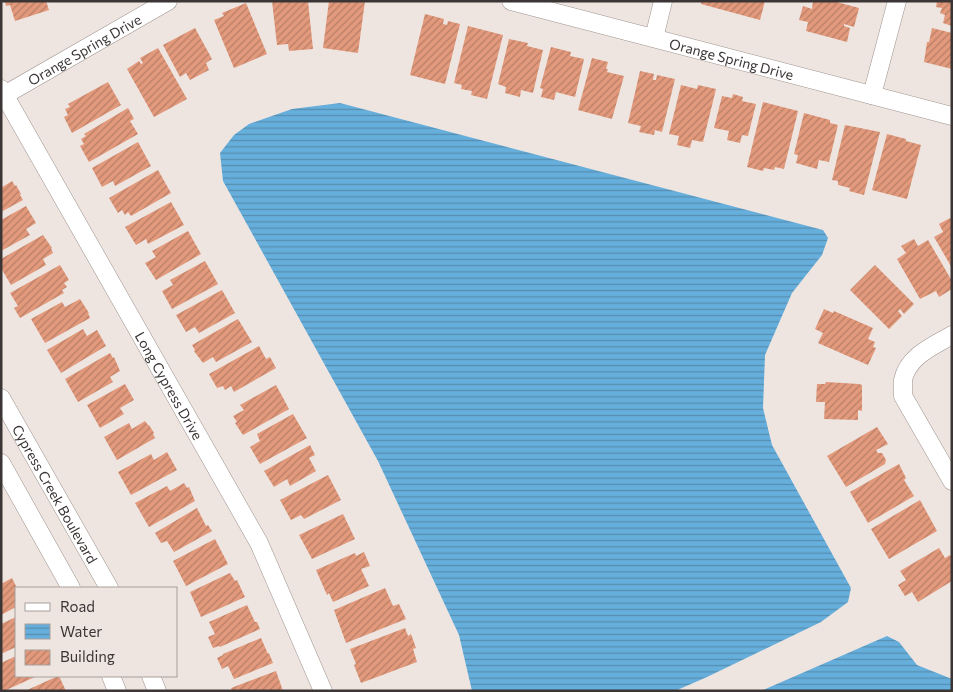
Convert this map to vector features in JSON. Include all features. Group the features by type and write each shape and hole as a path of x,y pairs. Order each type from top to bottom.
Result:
{"street":[{"name":"Orange Spring Drive","path":"2,93 168,1"},
{"name":"Orange Spring Drive","path":"511,1 952,116"},
{"path":"654,38 663,1"},
{"path":"872,95 897,1"},
{"name":"Long Cypress Drive","path":"2,93 259,543 322,691"},
{"path":"952,335 917,356 907,369 903,381 903,396 952,481"},
{"name":"Cypress Creek Boulevard","path":"1,398 108,587"},
{"path":"1,463 70,587"},
{"path":"111,677 117,691"},
{"path":"151,677 157,691"}],"water":[{"path":"340,103 823,230 828,238 822,255 792,293 765,355 763,408 772,445 851,588 848,602 821,622 675,691 472,691 459,635 378,461 223,181 220,153 234,135 249,124 292,109"},
{"path":"887,636 899,642 917,665 952,679 952,691 761,691"}],"building":[{"path":"5,1 46,1 49,10 15,21 10,5 6,6"},
{"path":"272,1 308,1 313,49 289,51 288,44 277,45"},
{"path":"329,1 365,1 358,53 323,48"},
{"path":"702,1 765,1 760,20 701,4"},
{"path":"813,1 833,1 859,8 854,27 844,24 844,26 850,28 847,42 806,31 808,22 799,20 803,6 812,9"},
{"path":"937,1 952,1 952,26 943,23 945,15 940,13 942,8 936,7"},
{"path":"246,3 267,54 234,68 214,20 224,16 222,13"},
{"path":"425,14 444,19 443,24 447,25 448,21 460,24 445,84 410,75"},
{"path":"468,26 503,35 487,99 471,95 472,91 461,89 462,85 454,83"},
{"path":"195,28 212,59 206,63 209,70 190,80 186,73 180,77 163,45"},
{"path":"932,28 952,33 952,69 924,62 927,42 929,42"},
{"path":"509,39 528,43 527,46 543,50 533,93 521,90 520,97 505,93 506,87 498,84"},
{"path":"551,47 571,52 570,56 584,59 575,97 556,92 554,100 541,97 543,89 540,88"},
{"path":"158,48 187,99 154,117 127,69 139,61 141,64 143,63 140,58"},
{"path":"592,58 608,62 607,72 624,76 612,119 578,110"},
{"path":"640,71 654,74 653,80 656,80 657,75 675,79 662,132 655,130 654,135 639,132 641,126 628,123"},
{"path":"108,82 121,105 72,133 64,117 68,115 65,109 70,107 68,104"},
{"path":"681,85 697,89 698,85 716,89 703,142 692,140 690,148 677,145 679,136 669,134"},
{"path":"733,94 743,97 742,101 756,104 748,136 742,135 740,143 727,140 729,131 714,128 722,96 732,98"},
{"path":"763,102 798,111 784,169 775,167 774,170 764,168 763,171 747,167"},
{"path":"128,108 134,119 130,121 138,134 89,162 80,146 84,144 81,139 86,136 84,134"},
{"path":"804,113 830,120 830,123 838,125 829,162 819,160 817,169 796,163 798,155 794,154"},
{"path":"845,125 880,132 864,195 849,191 850,188 838,185 838,181 832,180"},
{"path":"887,134 921,145 907,199 872,190"},
{"path":"138,142 151,166 115,186 113,181 102,187 92,168"},
{"path":"158,170 171,193 131,216 128,212 125,215 122,210 118,213 109,198"},
{"path":"12,181 23,200 1,212 1,188"},
{"path":"171,202 184,225 148,244 146,239 136,245 125,227"},
{"path":"26,206 36,223 26,229 30,235 1,251 1,220"},
{"path":"950,218 952,220 952,268 934,237 943,232 939,224"},
{"path":"188,231 201,254 156,280 145,263 156,257 152,251"},
{"path":"43,235 52,248 53,253 43,259 46,265 11,285 1,268 1,259"},
{"path":"914,239 918,246 928,240 952,281 952,289 939,297 936,291 920,299 897,259 906,253 901,246"},
{"path":"205,261 218,284 172,309 162,291 173,285 170,280"},
{"path":"60,265 69,280 64,283 67,287 62,290 64,293 20,318 14,308 18,306 10,293"},
{"path":"875,265 914,304 904,314 900,309 898,311 902,316 889,329 850,290"},
{"path":"222,290 235,313 199,333 195,327 186,332 176,315"},
{"path":"80,299 90,318 45,343 31,319 62,302 65,307"},
{"path":"824,309 833,313 834,311 873,328 868,339 875,342 873,347 876,348 868,365 818,343 823,333 815,329"},
{"path":"238,319 252,342 216,362 213,357 203,363 192,345"},
{"path":"83,329 87,336 97,330 106,346 61,373 47,350"},
{"path":"259,346 266,359 270,357 276,368 234,392 231,386 225,390 223,386 217,388 209,374"},
{"path":"110,353 114,357 120,371 110,377 113,382 78,402 65,379"},
{"path":"826,382 862,385 862,411 858,410 858,420 824,419 825,402 816,402 817,384 825,384"},
{"path":"125,384 134,400 120,408 124,414 100,428 87,405"},
{"path":"276,385 289,409 243,435 233,416 244,410 240,405"},
{"path":"293,414 307,438 260,464 250,447 260,441 257,434"},
{"path":"145,421 154,433 155,438 117,460 104,437 129,423 132,429"},
{"path":"877,427 888,444 876,450 878,453 882,453 886,460 885,464 846,487 827,456"},
{"path":"310,445 315,455 309,458 316,471 290,486 287,479 274,487 264,471"},
{"path":"167,452 177,470 131,495 118,472 151,454 154,460"},
{"path":"899,464 906,478 904,480 914,496 868,523 850,492"},
{"path":"328,475 341,500 304,519 301,515 291,520 280,500"},
{"path":"184,483 187,488 189,487 195,501 149,527 135,503 167,486 170,491"},
{"path":"920,500 937,531 889,559 871,529"},
{"path":"197,508 206,526 208,525 212,531 174,552 167,541 161,543 155,533"},
{"path":"343,514 355,539 312,559 299,535"},
{"path":"215,539 228,564 186,586 173,561"},
{"path":"939,548 945,558 950,555 952,558 952,581 918,602 912,592 905,596 898,585 906,580 900,571"},
{"path":"364,552 370,566 361,569 369,586 333,602 329,593 327,595 316,570 355,553 356,556"},
{"path":"230,573 235,581 237,580 245,597 201,617 190,592"},
{"path":"12,578 16,587 15,608 1,615 1,584"},
{"path":"385,588 393,606 399,604 406,619 346,643 334,610"},
{"path":"247,605 260,629 220,647 213,648 208,637 215,634 209,622"},
{"path":"15,617 15,647 1,654 1,624"},
{"path":"405,628 408,636 411,634 416,648 413,649 417,662 361,683 350,649"},
{"path":"261,638 273,663 234,679 228,666 222,669 217,658"},
{"path":"15,656 15,677 35,677 1,691 1,663"},
{"path":"276,671 283,691 232,691 231,688"},
{"path":"59,677 66,691 25,691"}]}
